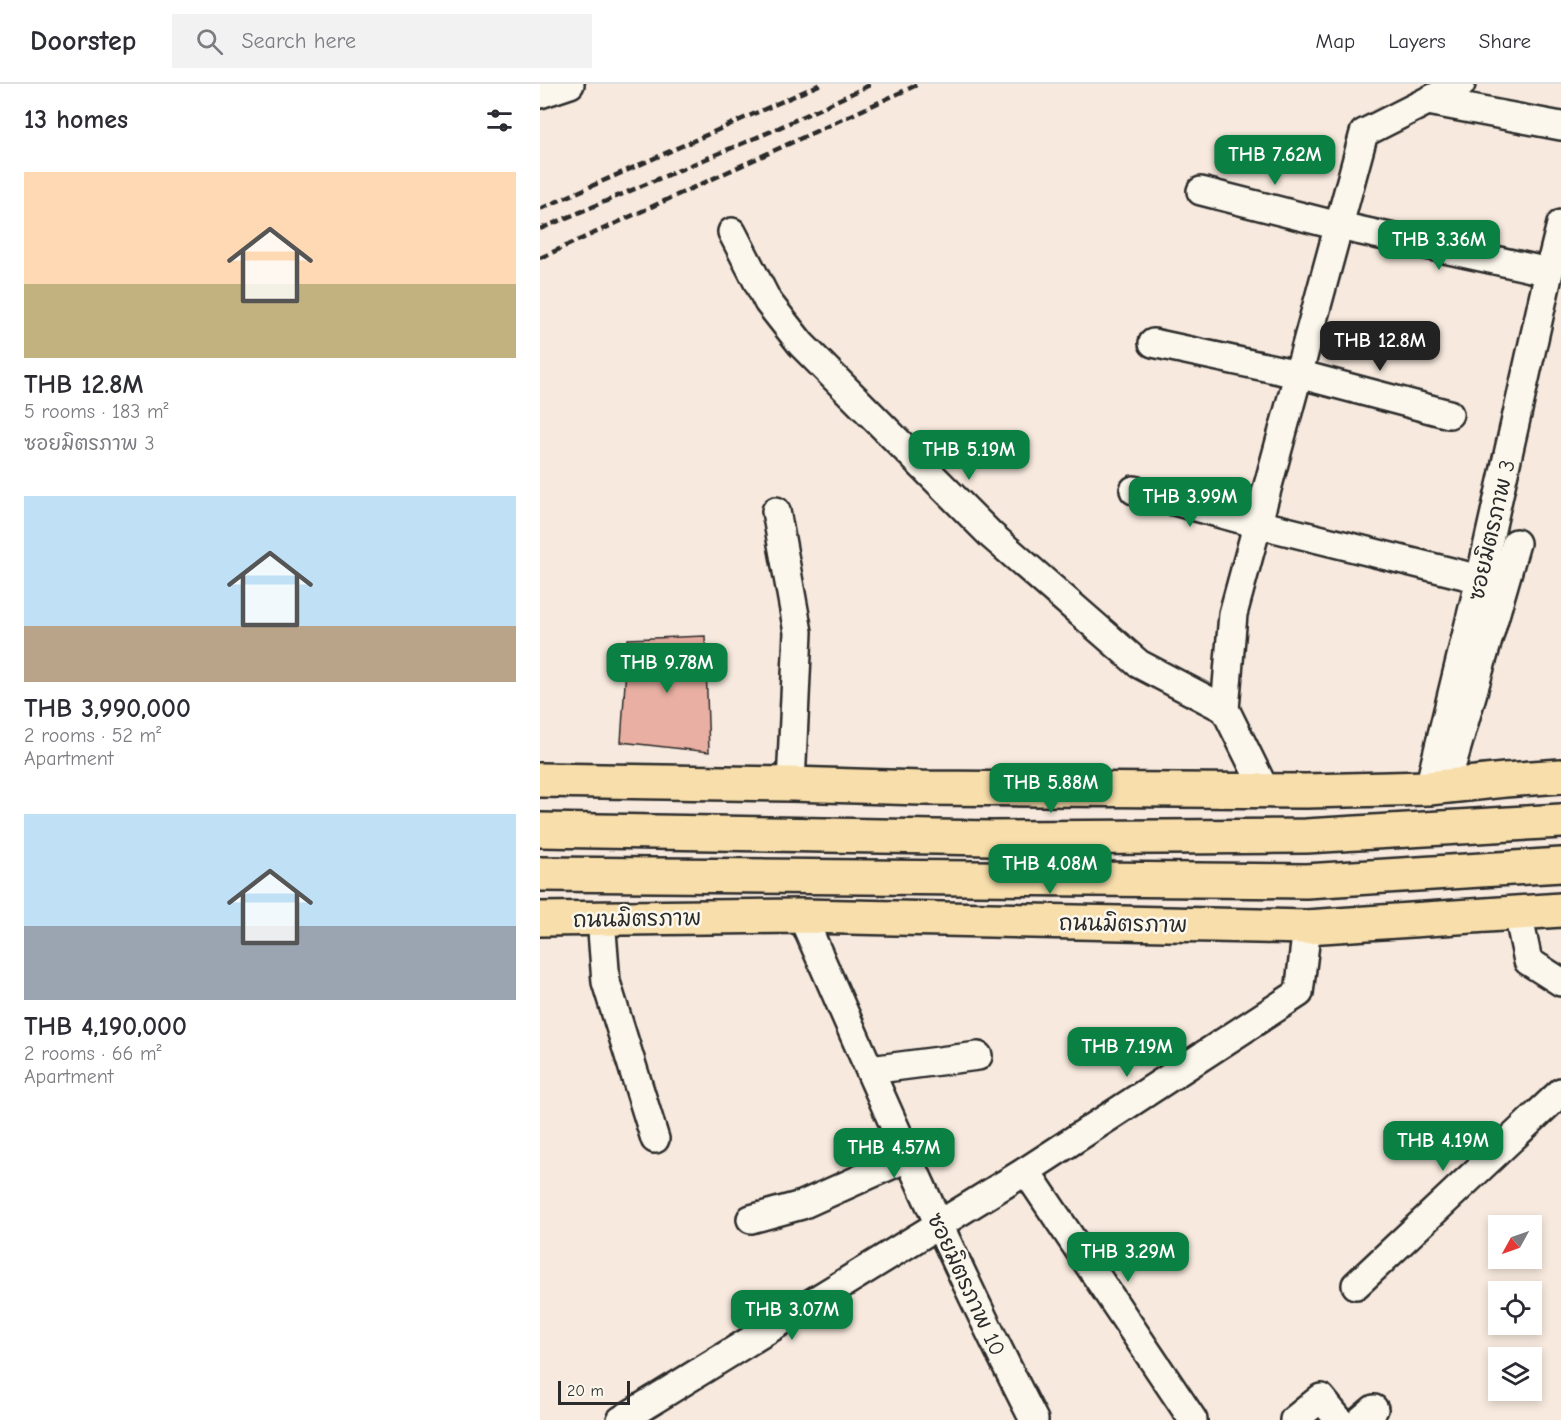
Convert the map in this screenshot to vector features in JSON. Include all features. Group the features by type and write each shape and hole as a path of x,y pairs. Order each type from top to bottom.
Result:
{"main road":[{"path":"540,780 921,788 1306,791 1437,786 1561,776"},
{"path":"540,830 991,838 1306,836 1561,821"},
{"name":"ถนนมิตรภาพ","path":"540,874 1306,881 1561,865"},
{"name":"ถนนมิตรภาพ","path":"540,919 802,916 1306,927 1561,910"}],"street":[{"path":"540,94 570,84"},
{"path":"1265,790 1225,709 1233,614 1364,133 1461,84"},
{"path":"1428,101 1561,126"},
{"path":"1201,191 1339,226 1549,272"},
{"name":"ซอยมิตรภาพ 3","path":"1437,786 1480,579 1561,225"},
{"path":"732,232 768,302 801,344 991,535 1139,664 1225,709"},
{"path":"1153,343 1298,374 1449,414"},
{"path":"1134,490 1258,524 1480,579"},
{"path":"776,511 798,632 791,784"},
{"path":"1437,786 1516,543"},
{"path":"1518,913 1528,961 1561,982"},
{"name":"ซอยมิตรภาพ 10","path":"802,916 939,1224 996,1346 1034,1420"},
{"path":"601,919 606,982 655,1139"},
{"path":"621,1420 1026,1171 1299,993 1306,927"},
{"path":"870,1070 978,1056"},
{"path":"1356,1285 1561,1092"},
{"path":"751,1219 802,1205 909,1157"},
{"path":"1026,1171 1193,1420"},
{"path":"1294,1420 1321,1398 1339,1420"}],"building":[{"path":"705,636 709,752 621,742 628,639"}],"railway":[{"path":"540,209 821,84"},
{"path":"540,229 774,130 872,84"},
{"path":"540,258 919,84"}]}
